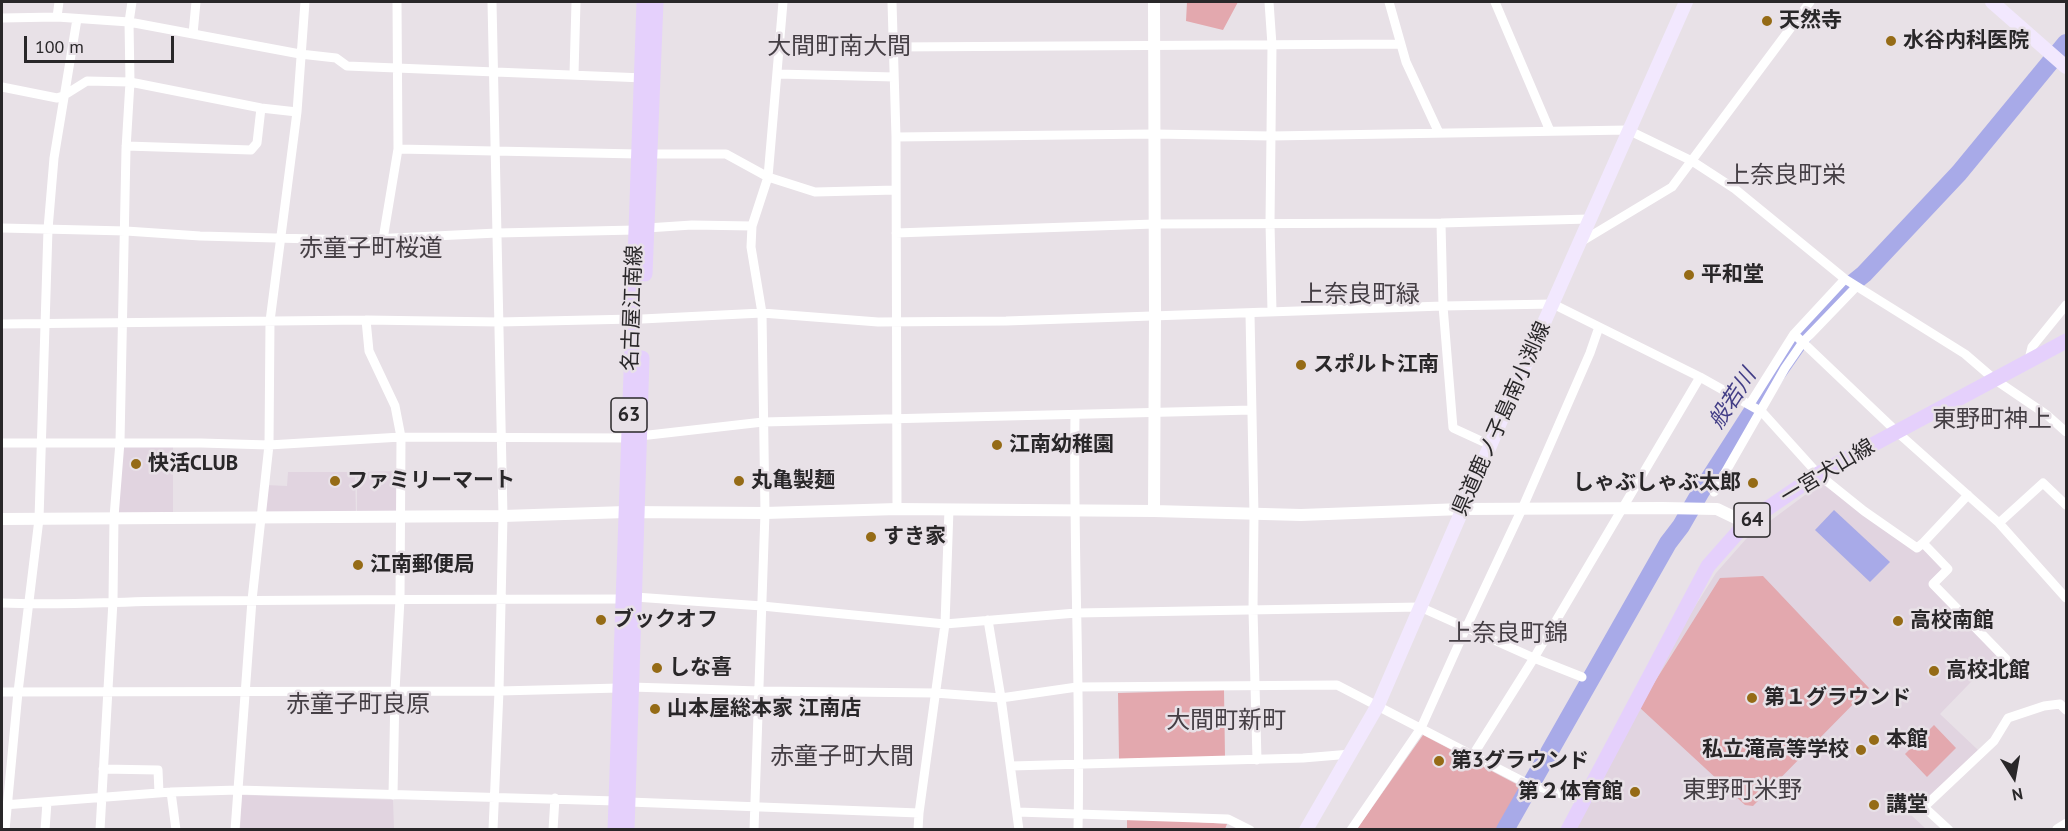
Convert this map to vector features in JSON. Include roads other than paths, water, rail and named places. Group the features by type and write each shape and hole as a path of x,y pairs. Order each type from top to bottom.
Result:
{"main road":[{"name":"名古屋江南線","path":"644,2 647,78"},
{"name":"名古屋江南線","path":"615,830 622,802 647,78 656,2"},
{"name":"県道鹿ノ子島南小渕線","path":"1306,830 1378,705 1686,2"},
{"path":"1992,2 2065,61"},
{"name":"一宮犬山線","path":"1568,830 1708,566 1746,524 1818,474 2029,359 2067,341"},
{"name":"名古屋江南線","path":"622,802 627,830"}],"street":[{"path":"57,17 59,2"},
{"path":"100,830 113,601 114,517 120,442 126,146 130,82 129,21 132,2"},
{"path":"193,34 196,2"},
{"path":"235,830 252,600 269,445 270,321 297,112 305,2"},
{"path":"383,239 398,149 397,2"},
{"path":"492,2 503,516 493,830"},
{"path":"574,74 576,2"},
{"path":"754,830 765,513 762,313 751,247 753,226 768,177 783,2"},
{"path":"892,2 896,137 897,509"},
{"path":"1154,2 1154,511"},
{"path":"1269,2 1272,45 1270,223 1272,312"},
{"path":"1389,2 1406,62 1439,133"},
{"path":"1495,2 1550,130"},
{"path":"1579,243 1672,187 1806,4"},
{"path":"2,18 57,17 129,21 300,54 336,58 347,66 647,78"},
{"path":"5,830 4,805 39,519 44,324 54,158 77,19"},
{"path":"893,47 1401,44"},
{"path":"778,74 894,77"},
{"path":"2,87 57,98 87,81 130,82 261,108 297,112"},
{"path":"126,146 250,150 257,143 261,108"},
{"path":"896,137 1154,134 1271,136 1628,130 1692,161 1745,196 1845,279 1965,354 1994,380 2047,415 2067,432"},
{"path":"398,149 726,154 768,177 815,192 896,190"},
{"path":"896,232 1154,224 1441,224 1590,219"},
{"path":"1441,224 1443,306 1454,428 1490,445"},
{"path":"2,228 126,231 200,236 383,239 692,225 753,226"},
{"path":"1750,404 1794,334 1845,279"},
{"path":"1714,492 1785,368 1803,342 1856,287"},
{"path":"2,324 366,320 499,322 762,313 878,322 1006,321 1553,304 1750,404 1760,411 1818,474 1864,511 1917,548 1968,495"},
{"path":"2029,359 2032,348 2067,305"},
{"path":"1250,314 1257,760"},
{"path":"366,320 369,351 395,406 401,437 400,599 393,795"},
{"path":"1350,830 1421,728 1522,509 1590,353 1599,327"},
{"path":"1794,334 1897,432 1999,523 2065,592"},
{"path":"1473,755 1534,658 1700,377"},
{"path":"2,443 120,442 269,445 401,437 634,437 763,422 1252,410"},
{"path":"1075,415 1078,830"},
{"path":"1999,523 2043,483 2067,505"},
{"path":"2,519 503,516 897,509 1154,511 1254,515 1462,509 1621,508 1717,509 1746,524"},
{"path":"918,830 945,624 949,509"},
{"path":"1923,543 1948,569 1932,584 2006,659"},
{"path":"2,603 629,598 762,606 945,624 1076,612 1420,607 1582,677"},
{"path":"987,620 1001,698 1019,830"},
{"path":"2,692 395,691 626,687 935,693 1001,698 1077,687 1336,685 1529,784 1583,801"},
{"path":"1949,830 1938,825 1924,807 1994,741 2008,718 2044,706 2064,705"},
{"path":"1011,766 1257,760 1351,754"},
{"path":"103,769 158,770 159,793"},
{"path":"4,805 171,792 238,790 555,798 919,813"},
{"path":"171,792 176,830"},
{"path":"553,830 555,798"},
{"path":"45,830 47,802"},
{"path":"1017,812 1228,819 1250,830"},
{"path":"2058,830 2067,825"}],"water":[{"path":"1834,510 1890,562 1870,582 1815,530"}],"waterway":[{"name":"般若川","path":"1505,830 1668,543 1807,330 1843,291 1864,274 1959,173 2066,43"}],"place":[{"name":"天然寺","path":"1767,21"},
{"name":"水谷内科医院","path":"1891,41"},
{"name":"平和堂","path":"1689,275"},
{"name":"スポルト江南","path":"1301,365"},
{"name":"江南幼稚園","path":"997,445"},
{"name":"快活CLUB","path":"136,464"},
{"name":"ファミリーマート","path":"335,481"},
{"name":"丸亀製麺","path":"739,481"},
{"name":"しゃぶしゃぶ太郎","path":"1753,483"},
{"name":"すき家","path":"871,537"},
{"name":"江南郵便局","path":"358,565"},
{"name":"ブックオフ","path":"601,620"},
{"name":"高校南館","path":"1898,621"},
{"name":"しな喜","path":"657,668"},
{"name":"高校北館","path":"1934,671"},
{"name":"第１グラウンド","path":"1752,698"},
{"name":"山本屋総本家 江南店","path":"655,709"},
{"name":"本館","path":"1874,740"},
{"name":"私立滝高等学校","path":"1861,750"},
{"name":"第3グラウンド","path":"1439,761"},
{"name":"第２体育館","path":"1635,792"},
{"name":"講堂","path":"1874,805"}],"district":[{"name":"大間町南大間","path":"839,47"},
{"name":"上奈良町栄","path":"1786,176"},
{"name":"赤童子町桜道","path":"371,249"},
{"name":"上奈良町緑","path":"1360,295"},
{"name":"東野町神上","path":"1992,420"},
{"name":"上奈良町錦","path":"1508,634"},
{"name":"赤童子町良原","path":"358,705"},
{"name":"大間町新町","path":"1226,721"},
{"name":"赤童子町大間","path":"842,757"},
{"name":"東野町米野","path":"1742,791"}]}
